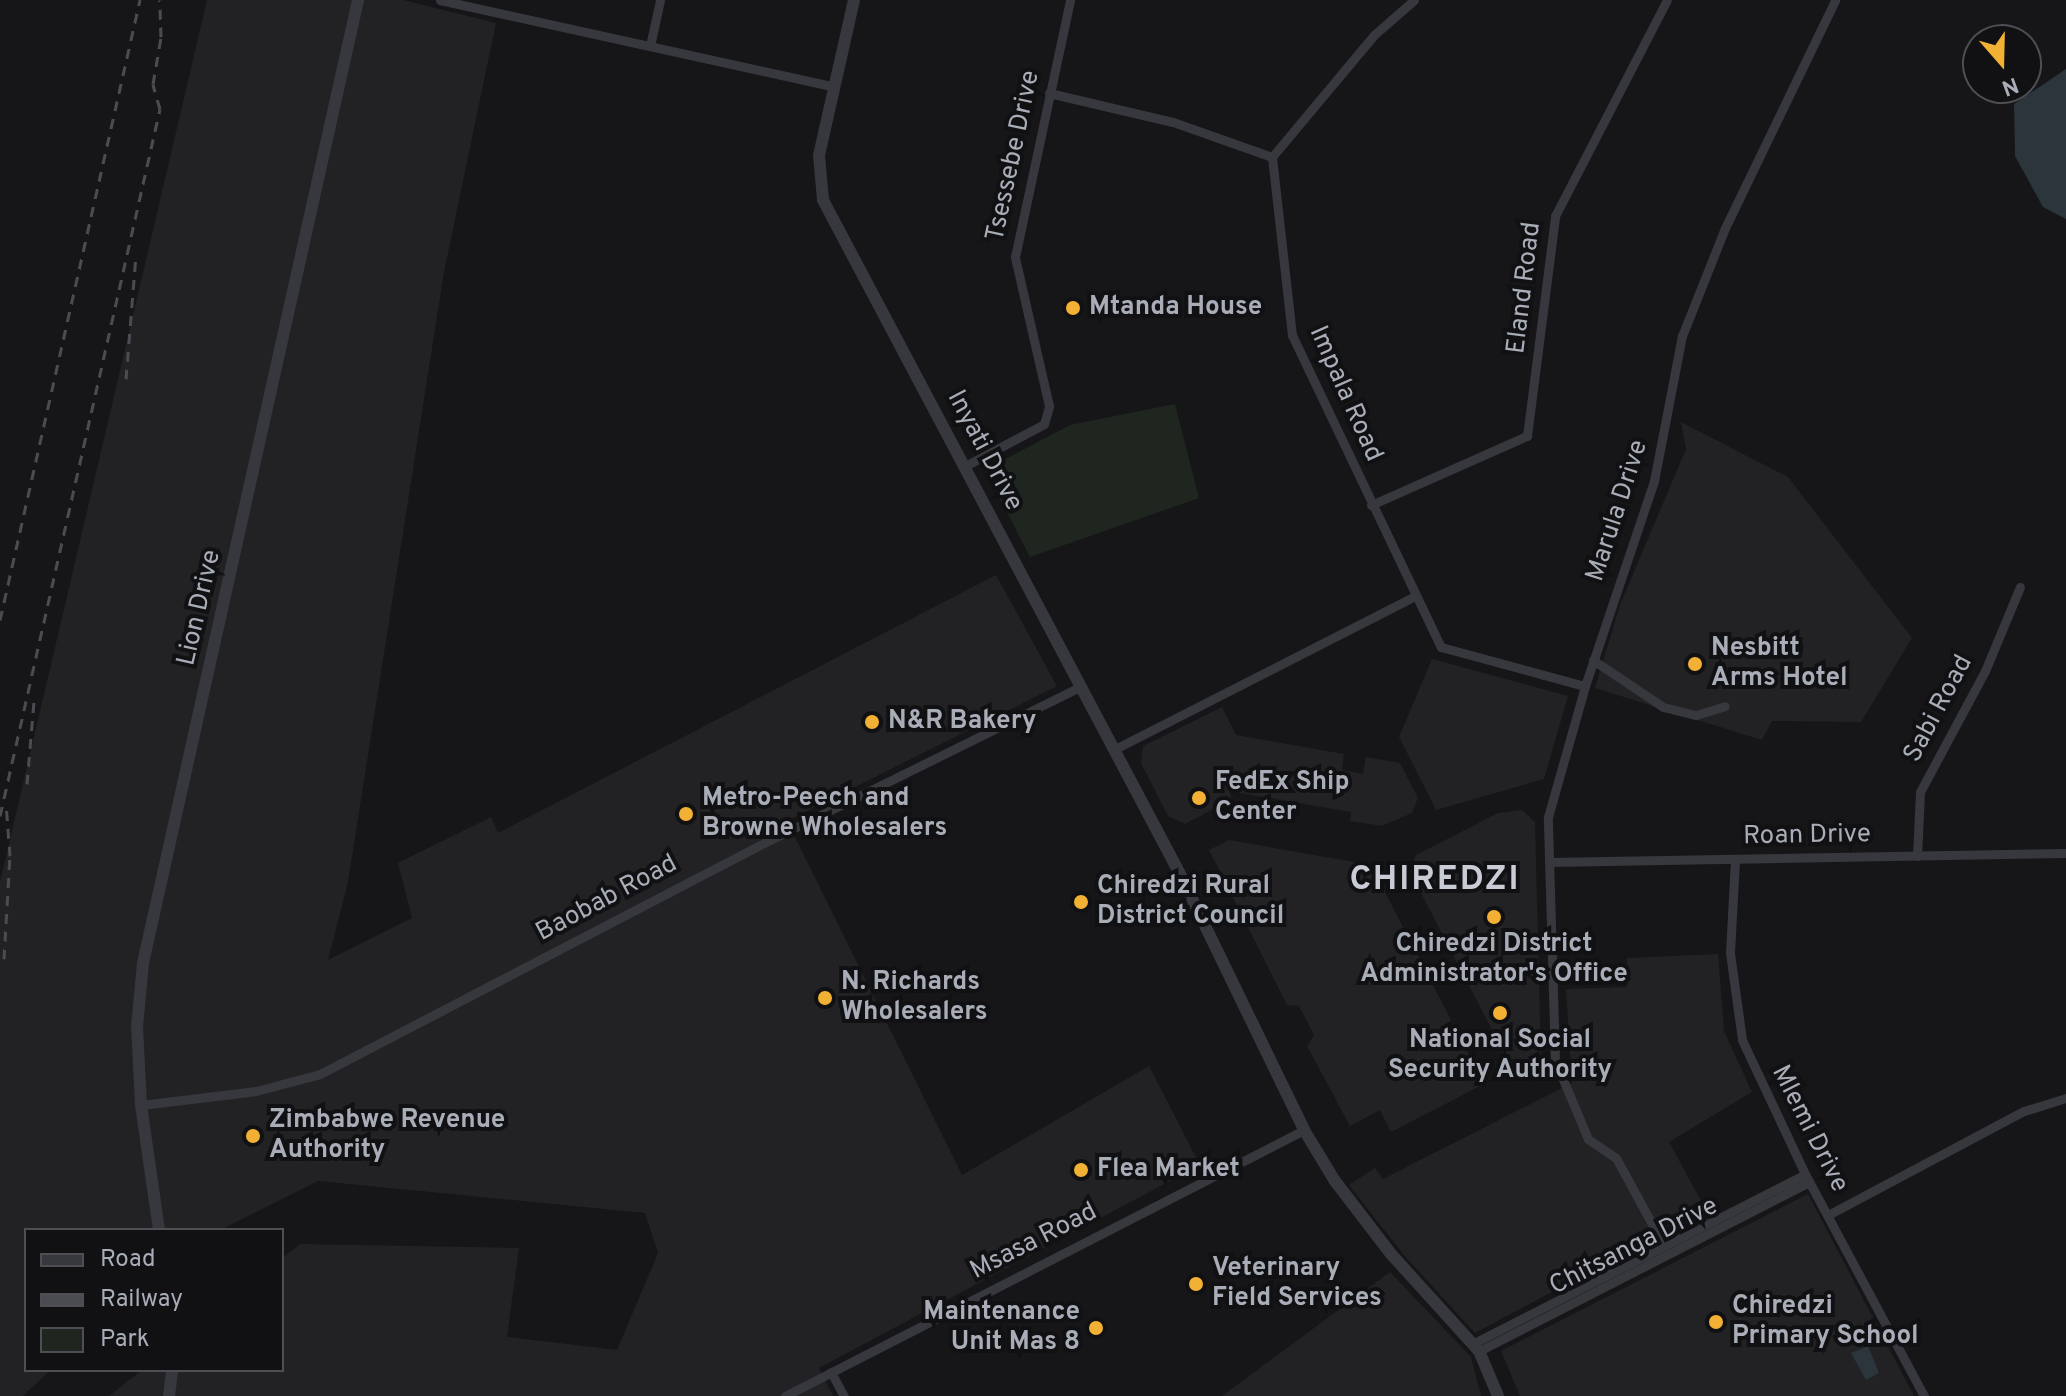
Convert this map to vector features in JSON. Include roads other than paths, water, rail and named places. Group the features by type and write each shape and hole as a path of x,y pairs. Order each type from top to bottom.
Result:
{"street":[{"name":"Lion Drive","path":"159,1228 141,1105 137,1027 143,963 358,0"},
{"path":"440,0 481,4 835,87"},
{"path":"650,46 660,0"},
{"name":"Inyati Drive","path":"854,0 819,155 823,200 967,465 1195,907 1304,1130 1335,1181 1391,1254 1475,1347 1498,1396"},
{"name":"Tsessebe Drive","path":"967,465 1044,424 1049,406 1015,257 1070,0"},
{"path":"1049,93 1173,122 1272,157 1374,35 1414,0"},
{"name":"Eland Road","path":"1371,505 1527,436 1555,216 1667,0"},
{"name":"Marula Drive","path":"1664,1246 1616,1158 1588,1139 1555,1060 1549,862 1553,790 1654,481 1682,336 1725,228 1835,0"},
{"name":"Impala Road","path":"1272,157 1292,335 1415,596 1446,650 1585,686"},
{"name":"Sabi Road","path":"1917,856 1920,792 1996,648 2020,587"},
{"path":"1113,750 1415,596"},
{"path":"1593,660 1663,707 1696,715 1725,706"},
{"name":"Baobab Road","path":"141,1105 256,1091 320,1074 789,830 1080,687"},
{"name":"Roan Drive","path":"1549,862 2066,853"},
{"name":"Mlemi Drive","path":"1735,860 1730,953 1742,1040 1807,1178 1924,1396"},
{"path":"1828,1215 2024,1111 2066,1098"},
{"name":"Msasa Road","path":"785,1396 1304,1130"},
{"path":"1475,1347 1664,1246 1807,1178"},
{"name":"Chitsanga Drive","path":"1475,1347 1807,1178"},
{"path":"169,1396 172,1372"},
{"path":"831,1372 844,1396"}],"railway":[{"path":"0,620 140,0"},
{"path":"0,816 160,109 153,84 161,37 160,0"},
{"path":"126,379 136,255"},
{"path":"27,784 34,701"},
{"path":"4,959 10,856 6,803"}],"place":[{"name":"Mtanda House","path":"1073,308"},
{"name":"Nesbitt Arms Hotel","path":"1695,664"},
{"name":"N&R Bakery","path":"872,722"},
{"name":"FedEx Ship Center","path":"1199,798"},
{"name":"Metro-Peech and Browne Wholesalers","path":"686,814"},
{"name":"Chiredzi Rural District Council","path":"1081,902"},
{"name":"Chiredzi District Administrator's Office","path":"1494,917"},
{"name":"N. Richards Wholesalers","path":"825,998"},
{"name":"National Social Security Authority","path":"1500,1013"},
{"name":"Zimbabwe Revenue Authority","path":"253,1136"},
{"name":"Flea Market","path":"1081,1170"},
{"name":"Veterinary Field Services","path":"1196,1284"},
{"name":"Chiredzi Primary School","path":"1716,1322"},
{"name":"Maintenance Unit Mas 8","path":"1096,1328"}],"district":[{"name":"CHIREDZI","path":"1435,881"}]}
